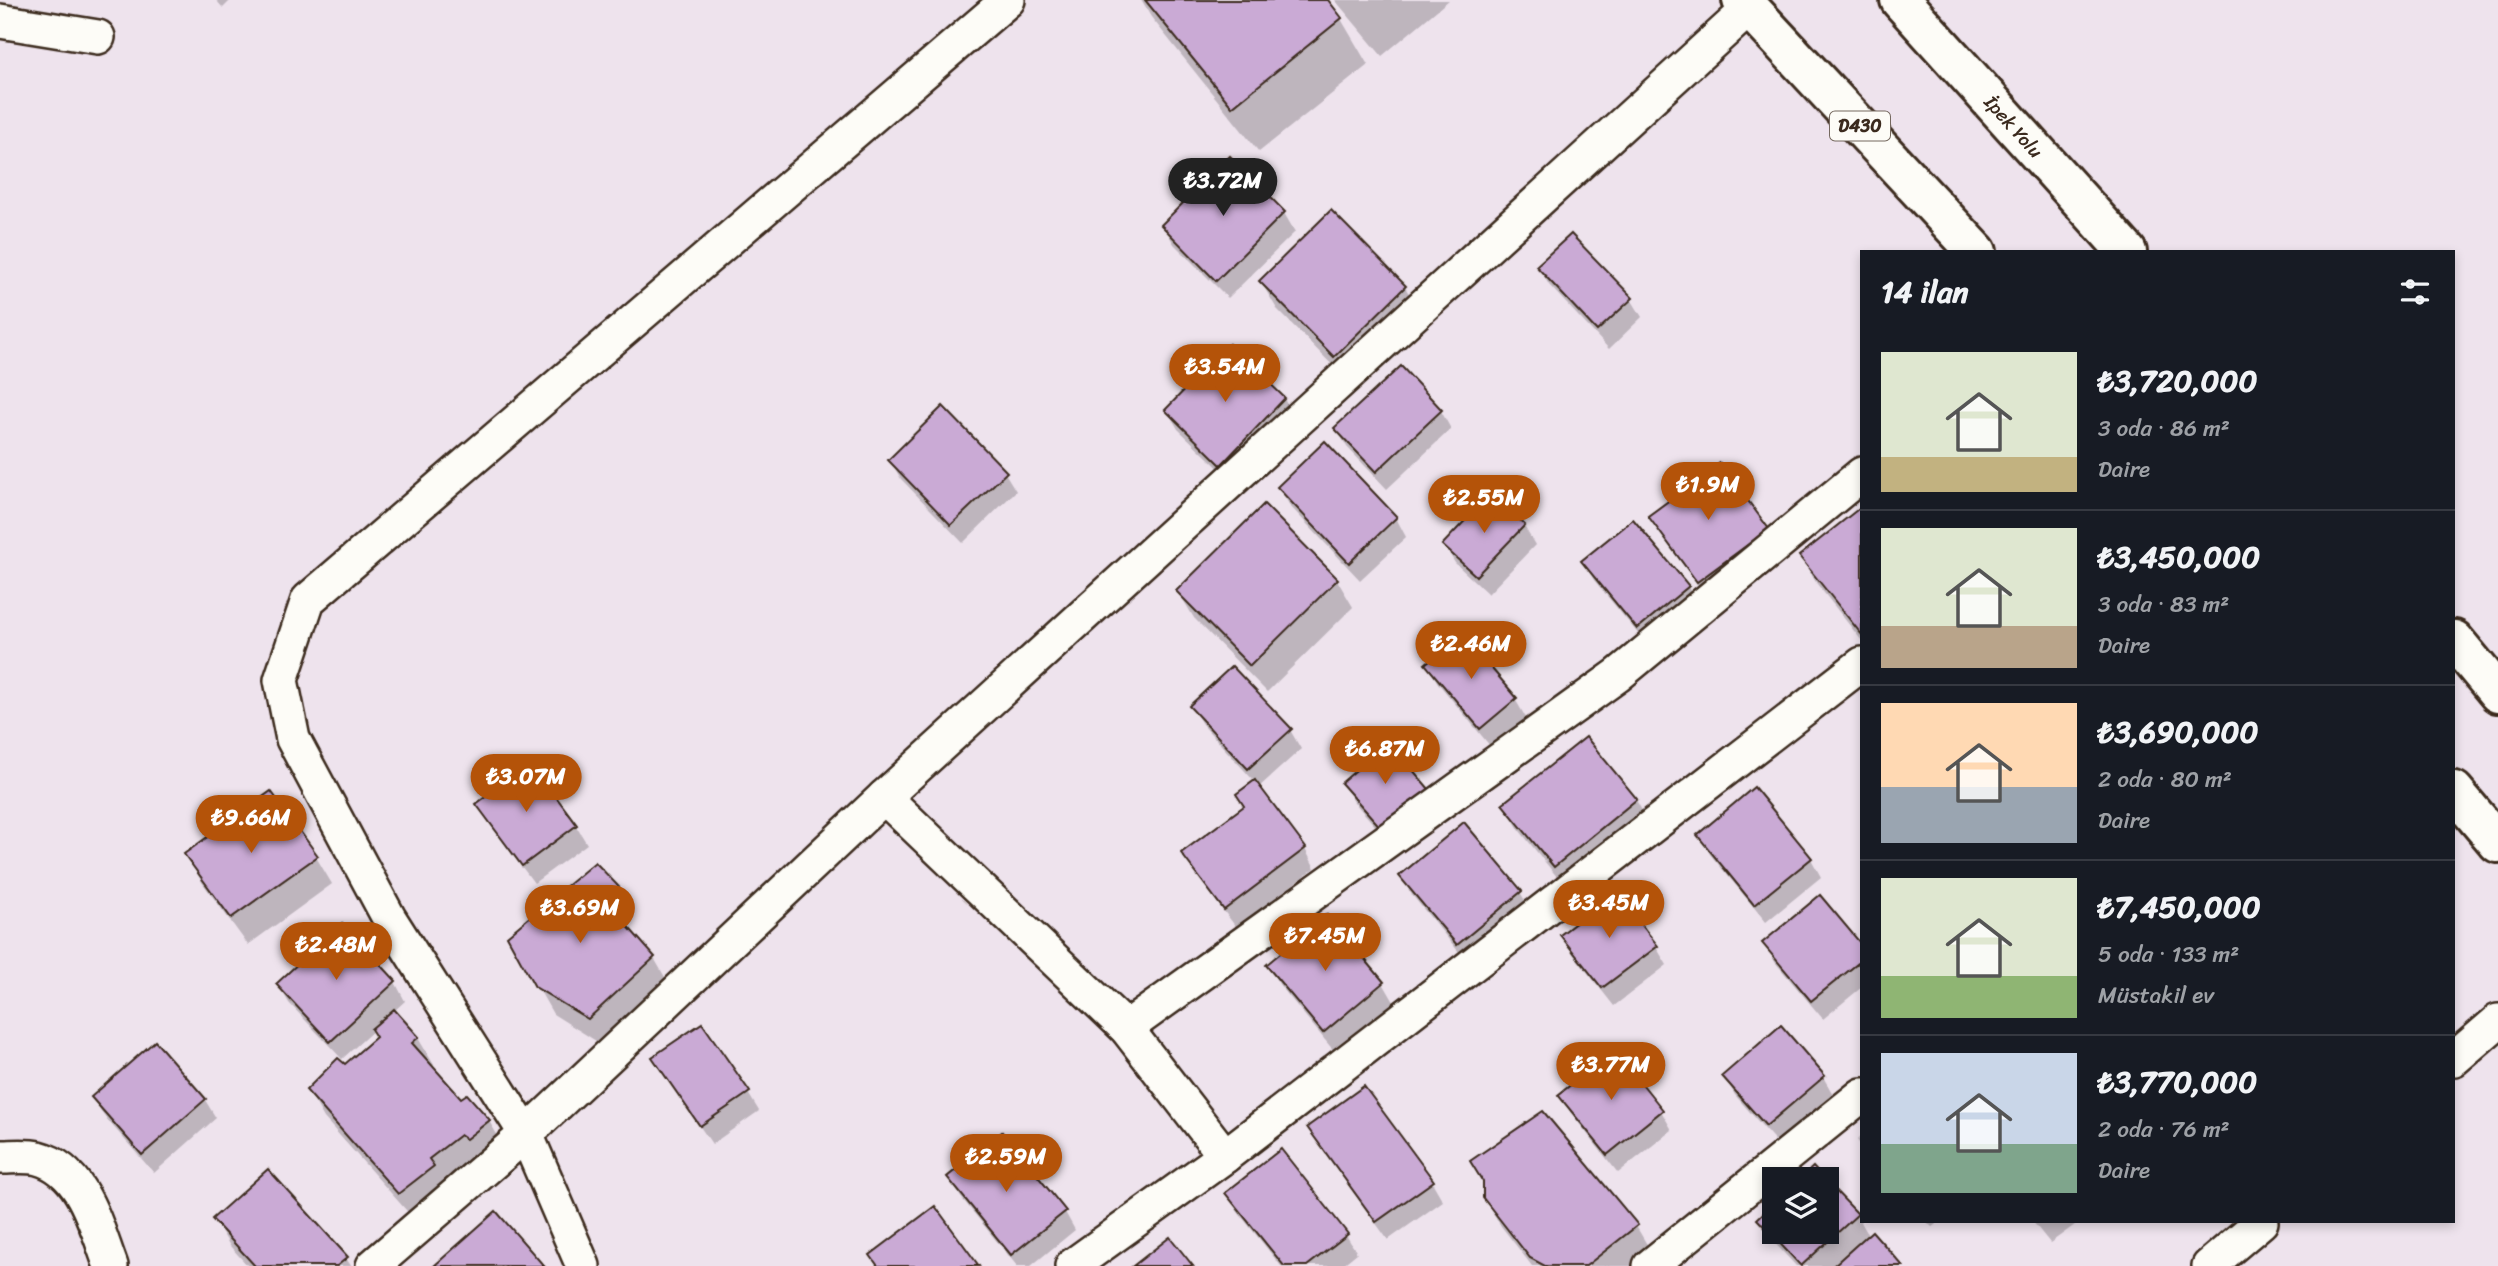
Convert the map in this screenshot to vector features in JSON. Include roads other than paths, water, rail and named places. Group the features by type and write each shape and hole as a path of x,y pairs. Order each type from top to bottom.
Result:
{"highway":[{"name":"İpek Yolu","path":"1900,0 2125,250"},
{"name":"D430","path":"1746,4 1975,250"},
{"path":"2455,641 2498,693"},
{"path":"2455,792 2498,843"}],"street":[{"path":"583,1266 526,1134 389,918 293,739 281,680 308,600 1008,0"},
{"path":"373,1266 526,1134 884,797 1746,4"},
{"path":"0,21 98,37"},
{"path":"1126,1028 1618,674 1860,476"},
{"path":"1073,1266 1225,1156 1860,666"},
{"path":"884,797 1126,1028 1225,1156"},
{"path":"2455,1058 2498,1021"},
{"path":"1650,1266 1860,1097"},
{"path":"0,1157 37,1157 64,1170 86,1200 111,1266"},
{"path":"2208,1266 2260,1223"}]}
